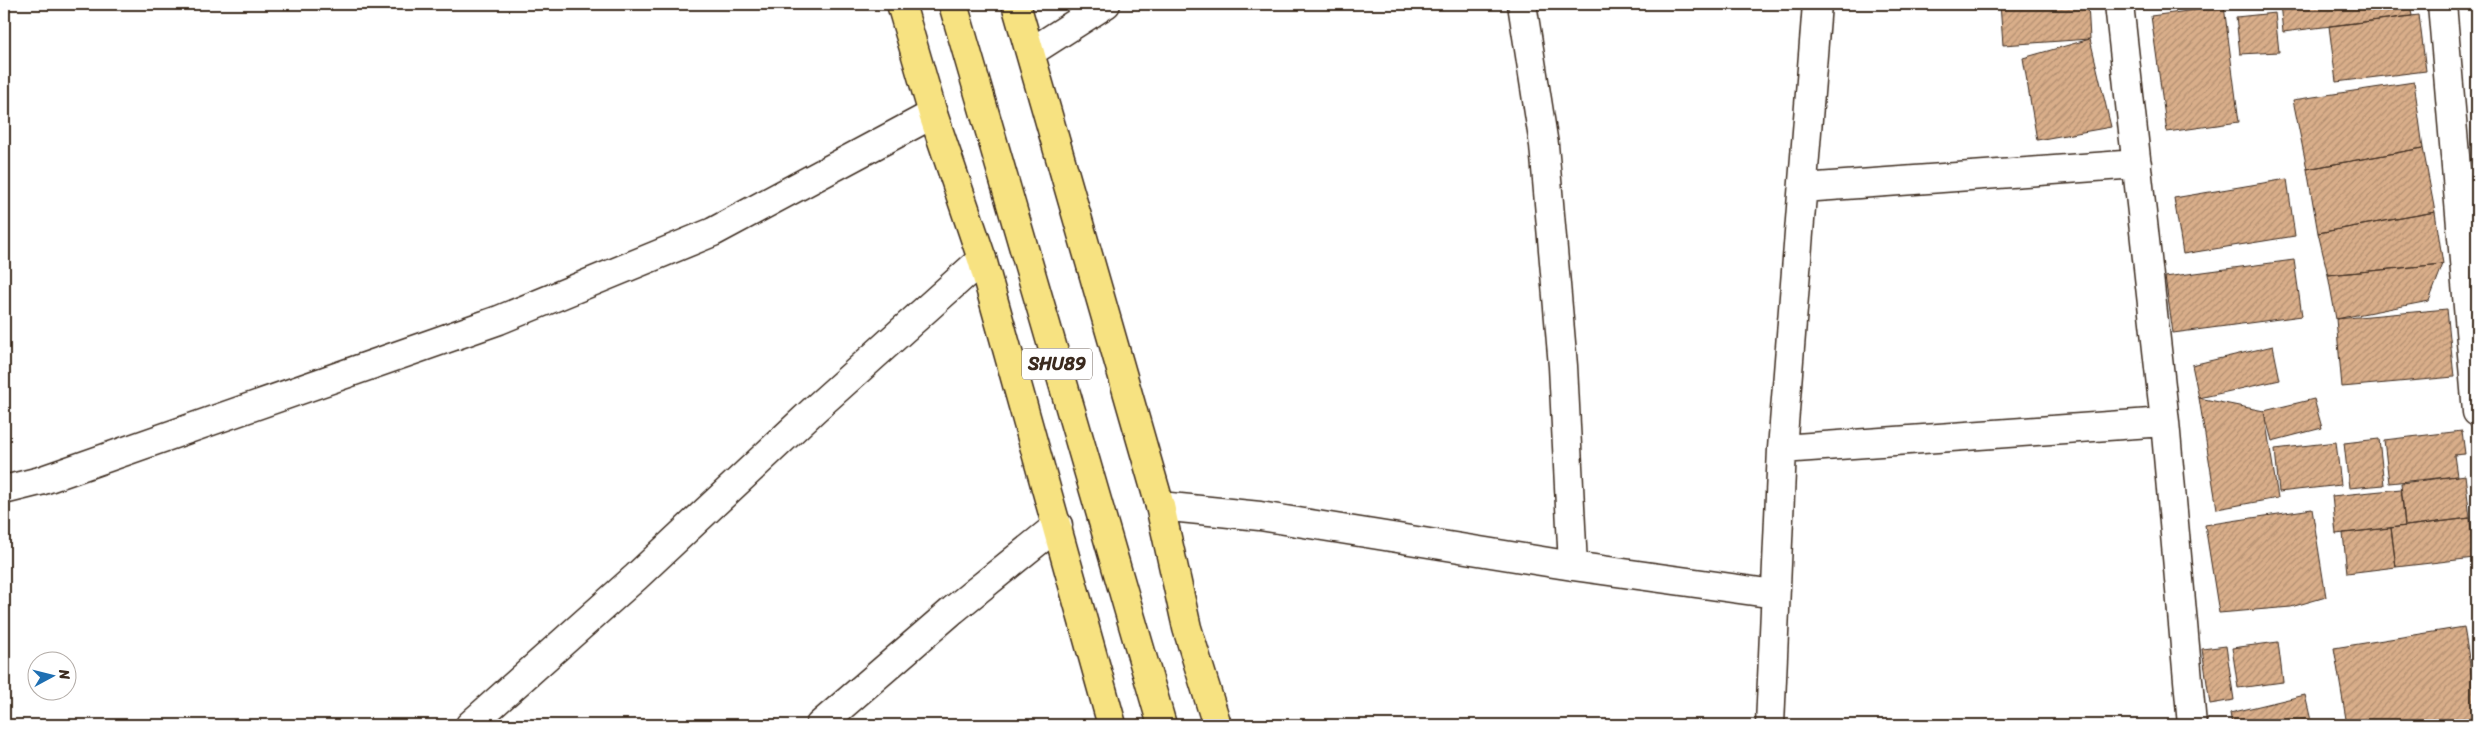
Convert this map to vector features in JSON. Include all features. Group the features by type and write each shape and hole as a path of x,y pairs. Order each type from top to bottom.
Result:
{"main road":[{"path":"901,4 933,114 982,259 1058,525 1112,725"},
{"name":"SHU89","path":"953,4 1162,725"},
{"path":"1016,4 1160,506 1188,628 1217,725"}],"street":[{"path":"1031,52 1106,4"},
{"path":"1522,4 1544,145 1564,366 1572,566"},
{"path":"1770,725 1782,450 1817,4"},
{"path":"2119,4 2165,422 2192,725"},
{"path":"2442,4 2477,412"},
{"path":"4,490 40,481 499,320 713,232 933,114"},
{"path":"1802,188 2137,164"},
{"path":"470,725 636,577 816,408 982,259"},
{"path":"1782,450 2165,422"},
{"path":"1160,506 1260,516 1572,566 1775,594"},
{"path":"820,725 953,610 1058,525"}],"building":[{"path":"2000,4 2088,4 2090,39 2003,45"},
{"path":"2280,4 2410,4 2412,16 2283,32"},
{"path":"2224,6 2239,122 2167,132 2151,16"},
{"path":"2275,13 2279,52 2240,54 2236,17"},
{"path":"2419,15 2426,71 2336,82 2329,26"},
{"path":"2090,39 2111,127 2037,140 2023,58"},
{"path":"2414,82 2423,148 2307,169 2293,100"},
{"path":"2423,148 2435,212 2318,233 2307,169"},
{"path":"2287,179 2295,236 2183,254 2174,198"},
{"path":"2435,212 2443,264 2328,275 2318,233"},
{"path":"2294,260 2302,316 2173,333 2165,277"},
{"path":"2443,264 2429,301 2336,319 2328,275"},
{"path":"2447,309 2454,377 2342,387 2336,319"},
{"path":"2273,346 2280,380 2199,398 2192,365"},
{"path":"2199,398 2264,411 2278,498 2217,509"},
{"path":"2314,399 2322,428 2272,441 2264,411"},
{"path":"2462,431 2465,454 2454,455 2457,476 2389,483 2384,440"},
{"path":"2379,439 2384,485 2349,488 2344,443"},
{"path":"2336,442 2341,485 2279,492 2275,449"},
{"path":"2465,475 2470,518 2405,526 2401,483"},
{"path":"2401,489 2405,526 2336,534 2332,496"},
{"path":"2312,509 2326,597 2291,607 2219,613 2205,525"},
{"path":"2470,518 2474,558 2396,567 2391,528"},
{"path":"2391,528 2396,567 2347,573 2343,533"},
{"path":"2464,627 2477,709 2477,725 2347,725 2334,648"},
{"path":"2278,642 2283,682 2238,688 2232,648"},
{"path":"2226,646 2234,700 2210,704 2202,649"},
{"path":"2305,695 2312,725 2232,725 2230,713"}]}
